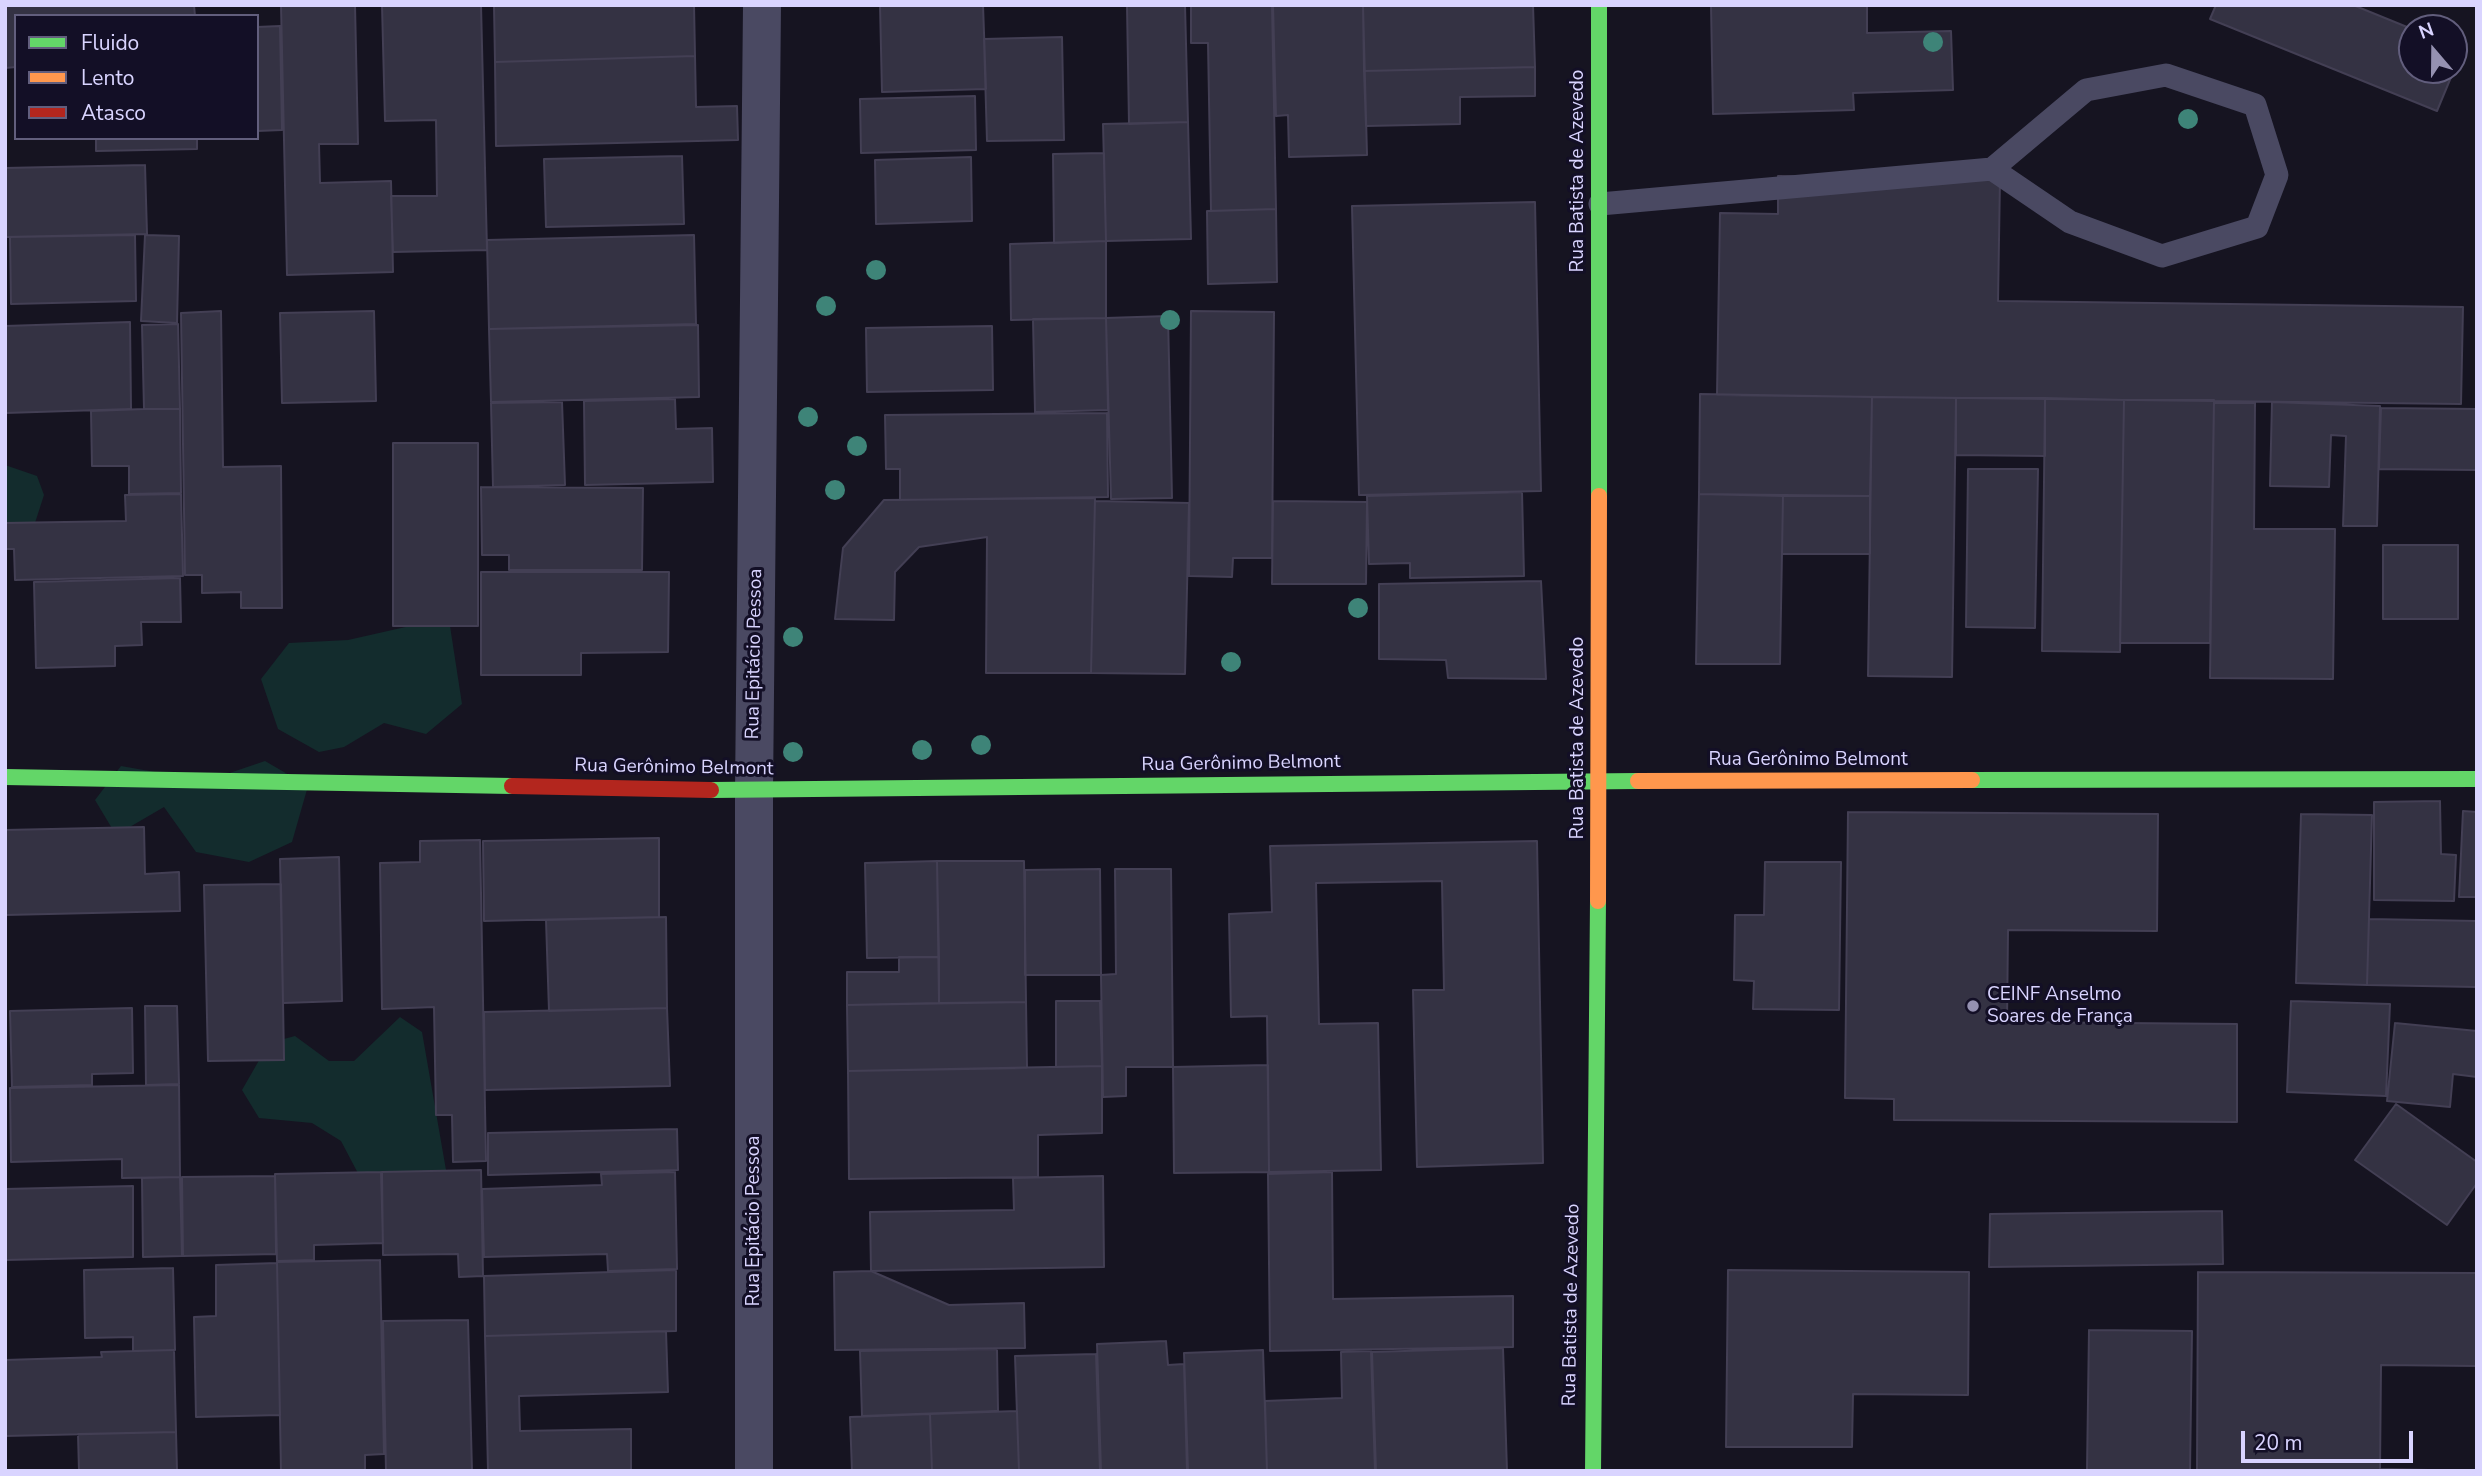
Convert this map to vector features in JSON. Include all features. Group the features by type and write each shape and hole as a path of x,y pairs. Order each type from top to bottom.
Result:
{"street":[{"name":"Rua Epitácio Pessoa","path":"754,1471 754,791 762,5"},
{"name":"Rua Batista de Azevedo","path":"1593,1471 1599,781 1599,5"},
{"name":"Rua Gerônimo Belmont","path":"5,777 754,791 1599,781 2477,779"}],"lane":[{"path":"1600,204 1992,169 2086,90 2166,75 2255,104 2277,175 2257,227 2162,256 2070,222 1992,169"}],"green space":[{"path":"5,465 37,476 44,495 34,526 5,537"},
{"path":"410,626 450,626 462,704 426,734 384,723 344,747 319,752 278,729 261,679 289,643 348,640"},
{"path":"265,761 308,786 292,842 249,862 196,852 164,807 116,835 95,800 121,766 206,781"},
{"path":"400,1017 422,1032 446,1170 422,1195 381,1193 361,1179 341,1141 312,1123 259,1118 242,1090 269,1043 295,1036 329,1061 354,1061"}],"building":[{"path":"5,5 194,5 195,14 14,14 14,67 5,68"},
{"path":"281,5 355,5 358,144 319,144 320,183 391,181 393,272 287,275"},
{"path":"382,5 481,5 487,250 393,252 391,196 437,196 436,120 385,121"},
{"path":"494,5 694,5 695,56 495,62"},
{"path":"880,5 983,5 986,89 882,92"},
{"path":"1127,5 1185,5 1188,122 1129,124"},
{"path":"1191,5 1272,5 1276,209 1211,211 1208,43 1191,43"},
{"path":"1273,5 1363,5 1367,155 1289,157 1288,115 1276,116"},
{"path":"1363,5 1533,5 1535,67 1364,71"},
{"path":"1711,5 1867,5 1867,33 1951,31 1953,90 1853,93 1854,110 1713,114"},
{"path":"2216,5 2353,5 2398,23 2398,84 2448,84 2437,111 2210,19"},
{"path":"280,26 282,130 259,131 259,27"},
{"path":"1062,37 1064,140 987,141 984,39"},
{"path":"695,56 696,107 737,106 738,140 496,146 495,62"},
{"path":"1535,67 1535,96 1460,97 1460,124 1366,126 1364,71"},
{"path":"975,96 976,150 861,153 860,99"},
{"path":"1188,122 1191,239 1106,241 1103,124"},
{"path":"96,140 197,140 197,149 96,151"},
{"path":"1104,153 1106,241 1054,243 1053,154"},
{"path":"682,156 684,224 546,227 544,159"},
{"path":"971,157 972,221 876,224 875,160"},
{"path":"145,165 147,234 5,237 5,168"},
{"path":"1778,176 2000,178 1998,301 2463,307 2461,404 1717,395 1720,213 1778,214"},
{"path":"1535,202 1541,491 1359,495 1352,206"},
{"path":"1276,209 1277,282 1208,284 1207,211"},
{"path":"135,235 136,301 11,304 10,237"},
{"path":"145,235 179,236 177,323 141,321"},
{"path":"694,235 696,324 489,329 487,240"},
{"path":"1106,241 1106,318 1011,320 1010,244"},
{"path":"221,311 223,467 281,466 282,608 241,608 241,592 202,593 202,575 185,575 181,313"},
{"path":"374,311 376,401 282,403 280,313"},
{"path":"1191,311 1274,312 1272,558 1233,558 1232,577 1189,576"},
{"path":"1168,316 1172,498 1111,499 1106,318"},
{"path":"1106,318 1108,410 1035,412 1033,319"},
{"path":"130,322 131,409 5,413 5,326"},
{"path":"178,324 180,409 144,409 142,325"},
{"path":"698,325 699,397 491,402 489,329"},
{"path":"992,326 993,390 867,392 866,328"},
{"path":"1700,394 1872,397 1870,496 1699,494"},
{"path":"1872,397 1956,398 1952,677 1868,676"},
{"path":"1956,398 2045,398 2045,456 1956,455"},
{"path":"2045,398 2124,400 2120,652 2042,651"},
{"path":"675,399 676,429 712,428 713,482 585,485 584,401"},
{"path":"2124,400 2214,400 2210,643 2120,643"},
{"path":"562,402 565,485 493,487 491,403"},
{"path":"2272,402 2380,406 2377,526 2343,526 2346,436 2331,435 2329,487 2270,486"},
{"path":"2214,403 2255,403 2254,529 2335,529 2333,679 2210,678"},
{"path":"2381,408 2477,409 2477,470 2379,469"},
{"path":"180,409 181,493 129,494 129,466 92,466 91,411"},
{"path":"1107,413 1108,497 900,500 900,469 886,469 885,415"},
{"path":"393,443 478,443 478,626 393,626"},
{"path":"1968,469 2038,469 2035,628 1966,627"},
{"path":"481,487 643,488 642,570 509,570 509,555 482,555"},
{"path":"1522,492 1524,576 1410,578 1410,563 1369,564 1367,496"},
{"path":"181,494 183,576 15,580 14,549 5,549 5,523 126,521 125,495"},
{"path":"1699,494 1783,496 1780,664 1696,664"},
{"path":"1783,496 1870,496 1870,554 1782,554"},
{"path":"1095,498 1091,673 986,673 987,537 919,547 895,572 894,620 835,619 843,548 884,500"},
{"path":"1095,501 1189,503 1185,674 1091,673"},
{"path":"1273,501 1367,502 1366,584 1272,584"},
{"path":"2383,545 2458,545 2458,619 2383,619"},
{"path":"481,572 669,572 668,652 581,653 581,675 481,675"},
{"path":"180,578 181,622 141,622 142,645 115,646 115,666 36,668 34,582"},
{"path":"1541,581 1546,679 1448,678 1446,660 1379,659 1379,584"},
{"path":"2440,801 2441,854 2456,855 2454,901 2374,900 2374,802"},
{"path":"2463,811 2477,812 2477,897 2459,897"},
{"path":"1848,812 2158,814 2157,931 2008,930 2007,1022 2237,1024 2237,1122 1894,1120 1894,1099 1845,1098"},
{"path":"2301,814 2372,815 2367,985 2296,983"},
{"path":"144,827 145,874 179,872 180,911 5,915 5,830"},
{"path":"659,838 659,917 484,921 483,841"},
{"path":"480,840 486,1161 453,1162 452,1115 436,1115 434,1007 382,1009 380,863 420,862 420,841"},
{"path":"1537,841 1543,1163 1417,1167 1413,990 1444,990 1442,881 1316,883 1319,1024 1378,1023 1381,1170 1269,1172 1267,1016 1231,1017 1229,914 1272,912 1270,846"},
{"path":"339,857 342,1001 283,1003 280,859"},
{"path":"937,861 939,957 867,958 865,863"},
{"path":"937,861 1024,861 1026,1002 939,1003"},
{"path":"1765,862 1841,862 1839,1010 1753,1009 1754,981 1734,980 1735,915 1764,915"},
{"path":"1100,869 1101,975 1025,975 1025,870"},
{"path":"1115,869 1171,869 1173,1067 1126,1067 1126,1096 1103,1097 1101,975 1116,974"},
{"path":"281,884 284,1060 208,1061 204,885"},
{"path":"666,917 667,1008 549,1011 546,920"},
{"path":"2369,919 2477,921 2477,987 2367,985"},
{"path":"899,957 939,957 939,1003 847,1005 847,972 899,972"},
{"path":"1056,1001 1100,1001 1102,1066 1056,1067"},
{"path":"2291,1001 2390,1004 2386,1096 2287,1092"},
{"path":"1026,1002 1027,1068 848,1071 847,1005"},
{"path":"145,1006 177,1006 179,1084 146,1085"},
{"path":"132,1008 133,1073 92,1074 92,1085 12,1087 10,1011"},
{"path":"667,1008 670,1086 485,1090 484,1012"},
{"path":"2395,1023 2477,1031 2477,1077 2453,1074 2450,1107 2387,1101"},
{"path":"1268,1065 1269,1172 1174,1173 1173,1067"},
{"path":"1102,1066 1102,1133 1038,1135 1038,1177 849,1179 848,1071"},
{"path":"179,1085 180,1177 122,1178 122,1159 11,1162 10,1088"},
{"path":"2396,1104 2477,1162 2477,1183 2447,1225 2355,1160"},
{"path":"677,1129 678,1170 488,1175 488,1133"},
{"path":"481,1170 483,1276 459,1277 458,1254 383,1255 382,1172"},
{"path":"381,1172 383,1243 314,1245 314,1260 277,1261 275,1174"},
{"path":"675,1172 677,1269 608,1271 607,1254 484,1257 482,1189 602,1185 601,1174"},
{"path":"1332,1172 1333,1299 1513,1296 1513,1347 1270,1351 1268,1174"},
{"path":"275,1176 276,1254 183,1256 182,1177"},
{"path":"1103,1176 1104,1267 871,1271 870,1212 1014,1210 1013,1178"},
{"path":"180,1177 182,1256 143,1257 142,1178"},
{"path":"133,1186 133,1257 5,1260 5,1189"},
{"path":"2222,1211 2223,1264 1989,1267 1990,1214"},
{"path":"380,1260 384,1454 365,1455 365,1471 281,1471 277,1262"},
{"path":"277,1263 280,1415 196,1417 194,1317 216,1316 216,1265"},
{"path":"173,1268 175,1350 133,1351 133,1337 85,1338 84,1270"},
{"path":"676,1270 676,1331 485,1336 484,1276"},
{"path":"1728,1270 1969,1272 1968,1395 1853,1394 1852,1447 1726,1447"},
{"path":"871,1271 949,1305 1024,1303 1025,1348 835,1350 834,1272"},
{"path":"2198,1272 2477,1273 2477,1366 2381,1365 2380,1469 2477,1471 2197,1471"},
{"path":"468,1320 472,1471 386,1471 383,1321"},
{"path":"2089,1330 2192,1331 2190,1471 2087,1471"},
{"path":"666,1331 668,1392 519,1396 520,1431 631,1429 631,1471 488,1471 485,1336"},
{"path":"1166,1341 1168,1365 1184,1364 1187,1471 1101,1471 1097,1344"},
{"path":"1503,1348 1507,1471 1376,1471 1372,1352"},
{"path":"997,1349 998,1411 862,1416 860,1351"},
{"path":"174,1350 176,1432 5,1436 5,1360 102,1357 101,1352"},
{"path":"1263,1350 1267,1471 1188,1471 1184,1353"},
{"path":"1371,1351 1375,1471 1267,1471 1265,1401 1342,1398 1341,1352"},
{"path":"1096,1354 1100,1471 1019,1471 1015,1356"},
{"path":"1017,1411 1019,1471 932,1471 930,1414"},
{"path":"930,1414 932,1471 852,1471 850,1417"},
{"path":"176,1432 177,1471 79,1471 78,1434"}],"traffic: fast":[{"path":"1599,5 1599,496"},
{"path":"5,777 512,786"},
{"path":"1972,780 2477,779"},
{"path":"711,790 1638,781"},
{"path":"1593,1471 1598,901"}],"traffic: slow":[{"path":"1598,901 1599,496"},
{"path":"1638,781 1972,780"}],"traffic: jam":[{"path":"512,786 711,790"}],"place":[{"name":"CEINF Anselmo Soares de França","path":"1973,1006"}]}
